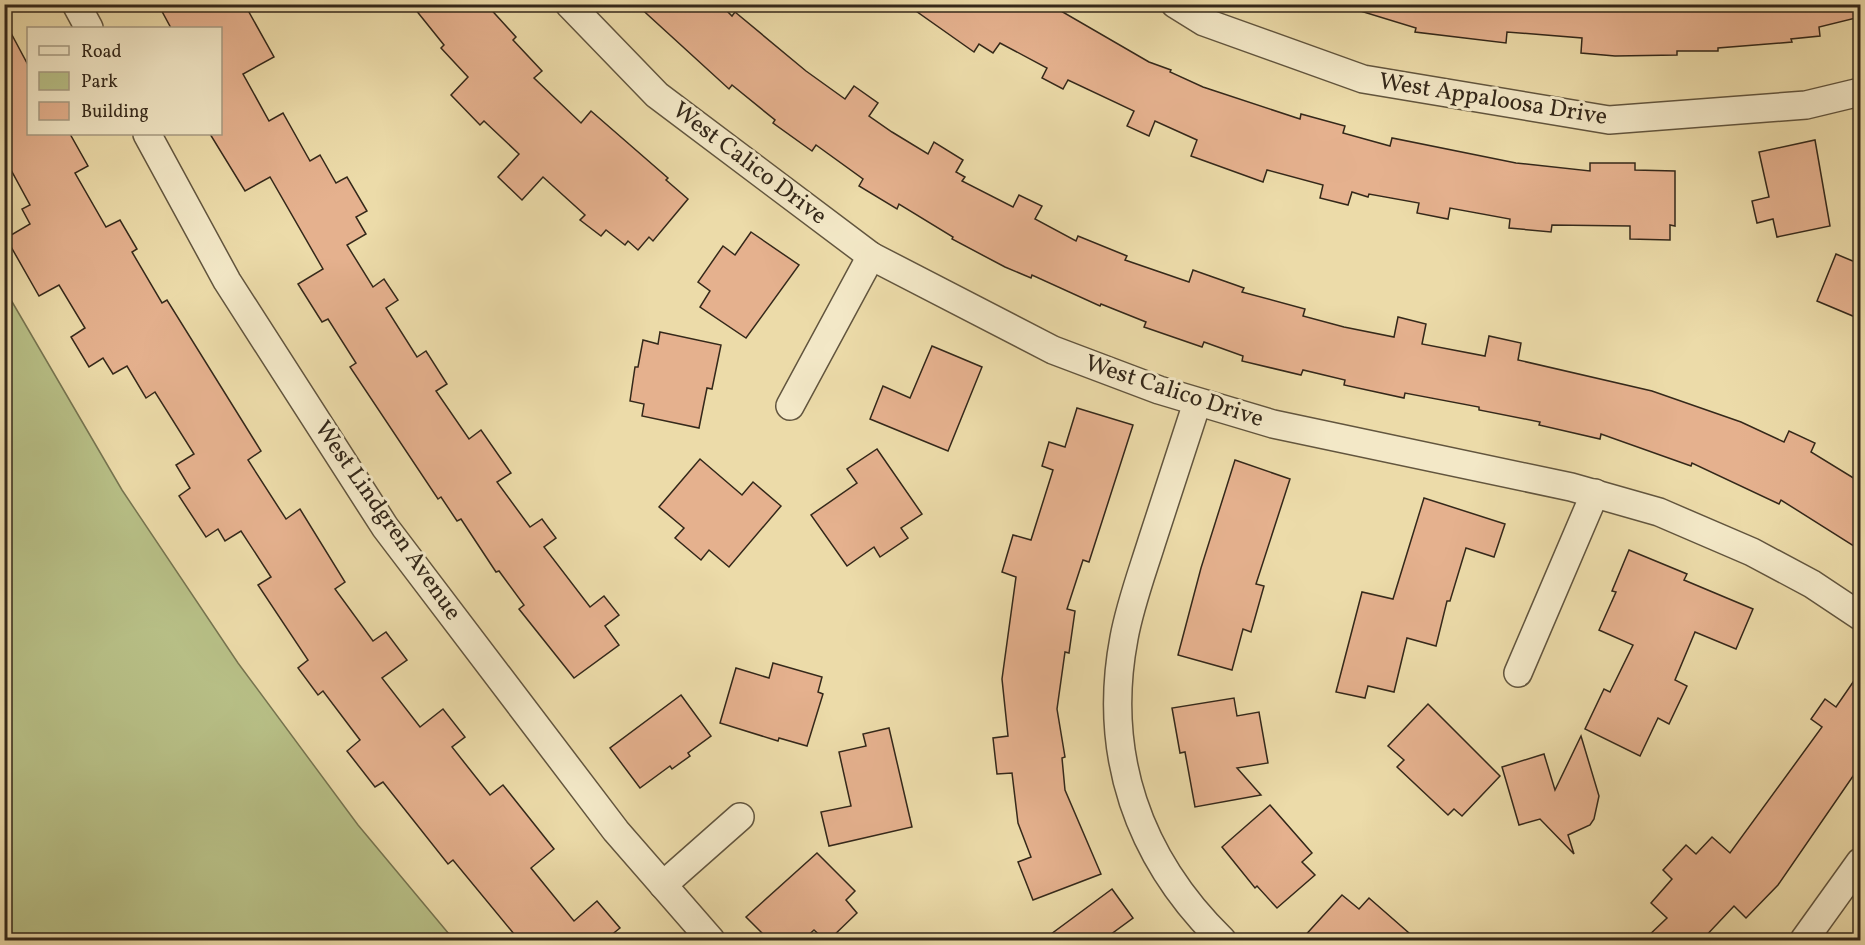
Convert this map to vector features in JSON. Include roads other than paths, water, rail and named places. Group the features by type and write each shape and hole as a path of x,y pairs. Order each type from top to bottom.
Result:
{"street":[{"path":"76,4 89,27"},
{"name":"West Calico Drive","path":"569,4 657,95 871,256 1053,351 1197,402 1315,435 1595,493 1659,513 1721,537 1782,568 1860,616"},
{"name":"West Appaloosa Drive","path":"1174,4 1204,22 1364,80 1609,120 1806,105 1860,92"},
{"name":"West Lindgren Avenue","path":"148,135 227,281 385,527 616,831 711,940"},
{"path":"790,406 871,256"},
{"path":"1197,402 1131,605 1119,669 1119,730 1130,794 1154,854 1190,908 1222,940"},
{"path":"1518,674 1595,493"},
{"path":"663,885 740,817"},
{"path":"1804,940 1860,862"}]}
